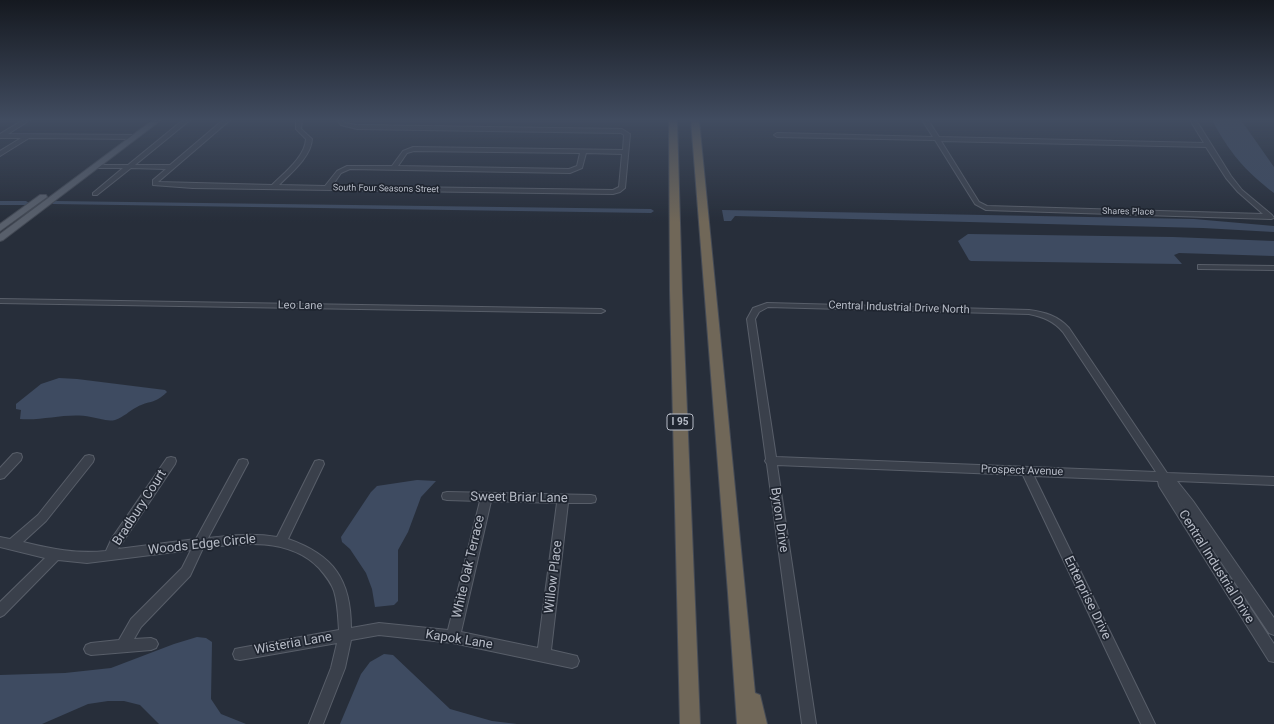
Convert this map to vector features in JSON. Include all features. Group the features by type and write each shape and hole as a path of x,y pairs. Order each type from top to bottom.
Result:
{"highway":[{"name":"I 95","path":"674,154 676,291 690,724"},
{"path":"698,154 737,593 747,724"},
{"path":"737,593 757,724"}],"main road":[{"path":"0,228 102,154"},
{"path":"0,238 114,154"}],"street":[{"path":"95,194 145,154"},
{"path":"99,165 172,167 187,154"},
{"path":"274,187 304,154"},
{"path":"394,168 404,154"},
{"path":"327,188 339,172 346,168 570,171 580,167 583,154"},
{"name":"South Four Seasons Street","path":"172,167 155,181 155,184 327,188 618,191 622,188 626,154"},
{"name":"Shares Place","path":"946,154 978,203 986,208 1272,217"},
{"path":"1213,154 1221,169 1232,182 1272,217"},
{"path":"1201,267 1274,268"},
{"name":"Leo Lane","path":"0,301 601,311"},
{"name":"Central Industrial Drive North","path":"751,316 759,308 776,304 1029,312 1050,318"},
{"name":"Byron Drive","path":"751,316 770,462 809,724"},
{"name":"Central Industrial Drive","path":"1050,318 1066,330 1164,476 1177,488 1189,504 1274,629"},
{"path":"0,475 17,457"},
{"path":"6,543 42,518 89,459"},
{"name":"Bradbury Court","path":"110,555 116,540 171,461"},
{"path":"123,646 136,623 186,572 243,462"},
{"name":"Prospect Avenue","path":"770,462 1274,481"},
{"path":"281,541 319,464"},
{"name":"Enterprise Drive","path":"1026,471 1148,724"},
{"name":"Central Industrial Drive","path":"1164,476 1163,484 1274,656"},
{"name":"Sweet Briar Lane","path":"447,496 591,499"},
{"name":"White Oak Terrace","path":"453,637 486,497"},
{"name":"Willow Place","path":"544,656 563,498"},
{"name":"Woods Edge Circle","path":"6,543 55,555 87,558 259,537 281,541 312,554 328,568 335,579 343,599 346,614 345,635 336,672 316,724"},
{"path":"0,611 55,555"},
{"name":"Kapok Lane","path":"345,635 379,629 453,637 572,661"},
{"name":"Wisteria Lane","path":"240,654 345,635"},
{"path":"91,650 151,644"}],"water":[{"path":"1233,154 1265,154 1274,167 1274,193 1254,177"},
{"path":"722,210 1194,219 1274,226 1274,232 1203,228 735,216 731,221 724,221"},
{"path":"968,234 1173,237 1274,241 1274,256 1179,253 1174,255 1182,264 971,261 958,241"},
{"path":"59,378 165,390 167,392 159,399 141,405 115,420 74,415 38,419 20,419 21,410 16,409 16,404 41,384"},
{"path":"417,480 436,481 421,497 408,532 398,550 398,601 394,605 375,607 372,589 366,573 350,549 342,542 341,537 371,492 377,486"},
{"path":"197,637 206,638 212,642 211,699 221,714 246,724 159,724 140,705 124,701 108,701 88,704 42,724 0,724 0,675 65,673 111,668 174,644"},
{"path":"384,654 393,655 450,709 492,721 517,724 340,724 361,674 370,662"}],"waterway":[{"path":"0,203 26,203"},
{"path":"55,203 651,211"}]}
